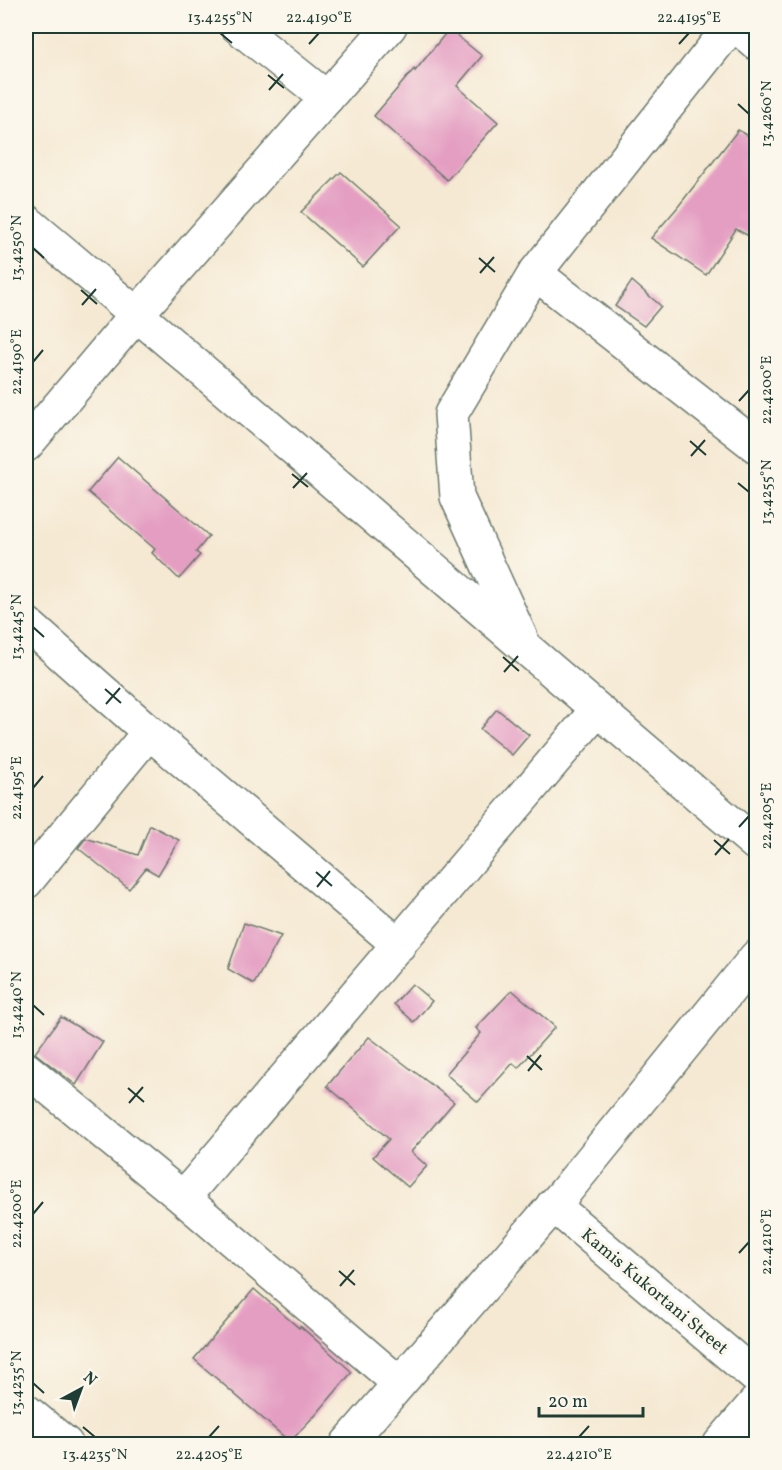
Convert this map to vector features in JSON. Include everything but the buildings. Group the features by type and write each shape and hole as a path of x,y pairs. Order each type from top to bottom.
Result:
{"street":[{"path":"237,26 327,98"},
{"path":"26,445 137,314 390,26"},
{"path":"526,649 457,497 451,414 535,273 731,26"},
{"path":"736,26 756,43"},
{"path":"26,221 756,844"},
{"path":"535,273 756,446"},
{"path":"26,623 149,732 399,945"},
{"path":"183,1198 597,710"},
{"path":"26,882 149,732"},
{"path":"347,1444 750,977"},
{"path":"26,1069 183,1198 399,1383"},
{"name":"Kamis Kukortani Street","path":"553,1205 756,1377"},
{"path":"720,1444 756,1402"},
{"path":"26,1411 66,1444"}]}
